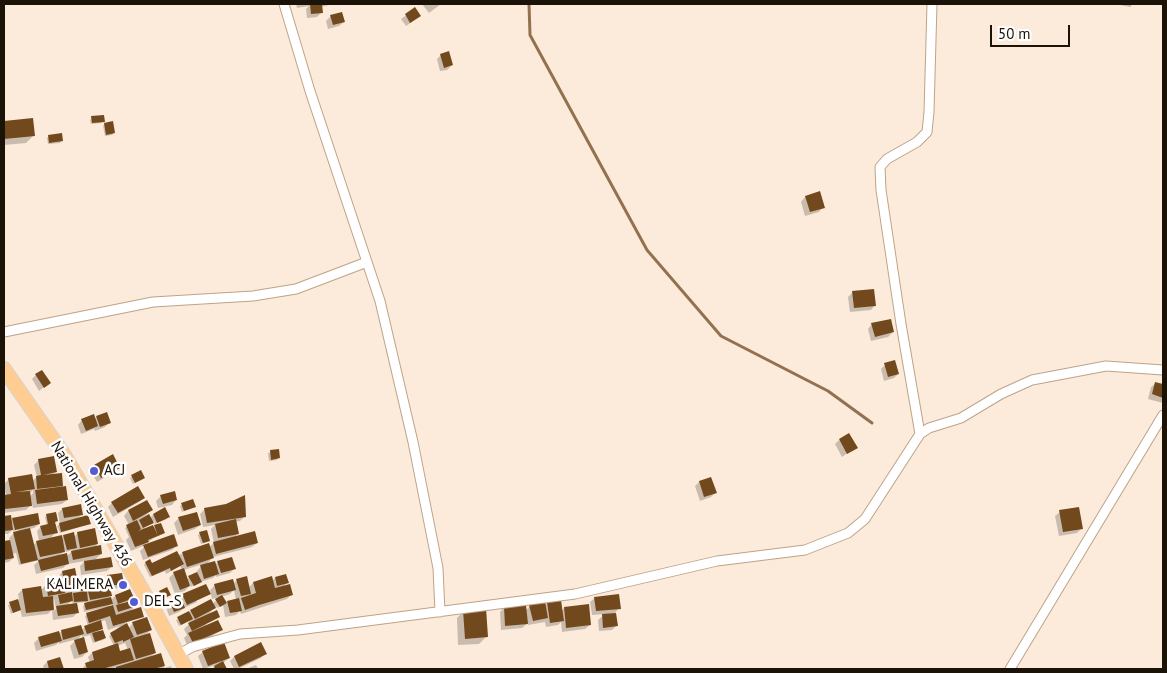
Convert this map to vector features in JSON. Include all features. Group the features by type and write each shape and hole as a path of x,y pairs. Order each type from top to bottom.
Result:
{"main road":[{"name":"National Highway 436","path":"4,369 64,455 186,669"}],"street":[{"path":"284,4 313,100 380,301 413,442 438,568 440,612"},
{"path":"920,434 901,324 881,190 880,167 888,159 917,142 927,132 932,4"},
{"path":"4,332 153,302 253,296 296,289 366,262"},
{"path":"178,654 192,647 240,634 298,630 576,594 717,561 805,550 848,533 865,519 920,434 930,428 962,418 1001,394 1032,380 1106,366 1163,370"},
{"path":"1010,669 1163,415"}],"building":[{"path":"310,4 322,4 323,13 311,14"},
{"path":"415,7 421,16 410,23 405,14"},
{"path":"342,12 345,22 333,25 330,15"},
{"path":"449,51 453,65 444,68 440,54"},
{"path":"104,115 105,122 92,123 91,116"},
{"path":"33,118 35,136 4,139 4,121"},
{"path":"113,121 115,133 106,135 104,123"},
{"path":"62,133 63,141 49,143 48,135"},
{"path":"820,191 825,208 810,212 805,196"},
{"path":"874,289 876,306 854,308 852,291"},
{"path":"891,319 894,332 875,337 871,323"},
{"path":"895,360 899,374 888,377 884,363"},
{"path":"42,370 51,383 44,388 35,374"},
{"path":"1155,382 1163,384 1163,398 1152,394"},
{"path":"107,412 111,423 100,427 96,416"},
{"path":"94,414 98,426 86,431 81,419"},
{"path":"849,433 858,448 847,454 839,439"},
{"path":"279,449 280,458 271,460 270,450"},
{"path":"113,454 120,468 101,478 94,465"},
{"path":"54,456 57,472 43,475 62,473 63,486 37,489 36,476 41,475 38,459"},
{"path":"141,470 145,478 135,483 131,475"},
{"path":"32,474 35,489 16,492 30,491 32,506 5,509 4,495 11,494 8,478"},
{"path":"711,477 717,493 704,497 699,481"},
{"path":"66,486 68,500 37,504 35,490"},
{"path":"138,486 145,498 118,513 111,502"},
{"path":"175,491 177,500 163,504 160,495"},
{"path":"245,495 246,517 207,523 204,508 226,504"},
{"path":"193,499 196,507 184,511 181,503"},
{"path":"147,500 153,510 133,521 128,510"},
{"path":"81,504 83,515 64,518 62,508"},
{"path":"165,507 170,517 157,523 153,514"},
{"path":"1079,507 1083,529 1063,532 1059,510"},
{"path":"56,512 58,521 55,522 58,533 43,536 40,526 48,524 46,514"},
{"path":"197,512 201,525 183,531 178,517"},
{"path":"38,513 40,524 15,530 12,518"},
{"path":"149,514 154,523 143,528 139,520"},
{"path":"11,515 13,530 4,531 4,516"},
{"path":"88,515 91,524 61,532 59,523"},
{"path":"236,519 239,534 218,538 215,524"},
{"path":"137,520 141,529 138,531 153,525 158,536 148,540 149,542 135,547 126,525"},
{"path":"161,523 165,533 158,536 154,525"},
{"path":"30,528 38,560 21,564 13,532"},
{"path":"95,528 98,544 80,548 77,532"},
{"path":"207,530 210,541 203,543 199,532"},
{"path":"255,531 258,543 216,554 213,542"},
{"path":"74,532 77,548 67,550 63,535"},
{"path":"174,534 178,546 148,557 143,545"},
{"path":"62,535 65,552 40,557 36,541"},
{"path":"10,540 14,558 4,560 4,541"},
{"path":"209,543 214,558 187,567 182,552"},
{"path":"101,545 102,554 73,560 71,551"},
{"path":"177,551 184,564 171,571 170,568 152,576 145,562 150,559 152,563"},
{"path":"67,553 69,564 41,571 38,560"},
{"path":"111,557 113,567 85,571 84,561"},
{"path":"232,557 236,569 221,573 217,561"},
{"path":"215,561 219,574 204,579 200,565"},
{"path":"75,568 79,588 66,591 62,571"},
{"path":"184,568 190,586 180,590 173,572"},
{"path":"197,572 202,582 194,586 188,576"},
{"path":"122,573 124,584 109,586 107,575"},
{"path":"286,574 289,583 277,586 275,577"},
{"path":"247,576 251,594 241,596 236,579"},
{"path":"272,576 275,588 290,584 293,595 245,610 241,598 256,593 253,582"},
{"path":"95,577 98,587 81,591 79,581"},
{"path":"233,579 236,590 217,595 214,584"},
{"path":"63,581 65,593 48,596 46,584"},
{"path":"206,584 211,594 187,605 182,594"},
{"path":"41,586 43,597 53,596 54,610 26,613 22,589"},
{"path":"110,587 112,596 90,600 88,591"},
{"path":"167,587 171,595 163,599 159,591"},
{"path":"130,589 134,598 118,604 115,595"},
{"path":"87,591 88,601 74,602 73,593"},
{"path":"72,592 73,601 60,604 58,595"},
{"path":"619,594 621,609 596,611 594,597"},
{"path":"222,595 227,603 220,607 215,599"},
{"path":"111,597 113,604 86,610 84,603"},
{"path":"181,597 185,608 174,612 169,601"},
{"path":"239,598 242,611 230,613 227,601"},
{"path":"18,599 21,610 13,613 9,602"},
{"path":"211,599 216,608 195,619 190,610"},
{"path":"135,600 137,606 118,612 116,605"},
{"path":"561,600 564,621 550,623 547,602"},
{"path":"545,601 548,618 533,621 529,605"},
{"path":"77,603 79,613 58,616 56,606"},
{"path":"589,604 591,625 566,628 564,607"},
{"path":"113,605 116,615 141,607 144,617 113,626 110,616 89,623 86,613"},
{"path":"526,605 528,624 505,626 504,607"},
{"path":"486,608 488,637 465,639 463,610"},
{"path":"217,610 220,617 192,631 188,623"},
{"path":"189,611 193,619 181,625 177,617"},
{"path":"616,613 618,626 603,628 602,614"},
{"path":"147,617 152,630 137,635 132,622"},
{"path":"101,620 103,629 87,634 84,626"},
{"path":"218,620 223,630 193,643 188,633"},
{"path":"127,623 134,637 115,643 110,633"},
{"path":"81,625 84,634 63,640 61,630"},
{"path":"103,630 106,638 95,642 92,633"},
{"path":"59,631 62,641 41,647 38,637"},
{"path":"150,633 156,653 136,659 130,639"},
{"path":"84,637 88,652 79,655 74,640"},
{"path":"224,642 230,658 208,666 202,651"},
{"path":"261,642 267,654 239,667 234,656"},
{"path":"118,643 120,651 130,648 134,660 102,669 87,669 85,663 94,660 92,652"},
{"path":"161,653 165,666 153,669 116,669 116,667"},
{"path":"60,657 64,669 49,669 47,661"},
{"path":"223,661 227,669 215,669 214,666"}],"waterway":[{"path":"529,4 530,35 647,250 721,336 828,391 872,423"}],"place":[{"name":"ACJ","path":"94,471"},
{"name":"KALIMERA","path":"123,585"},
{"name":"DEL-S","path":"134,602"}]}
